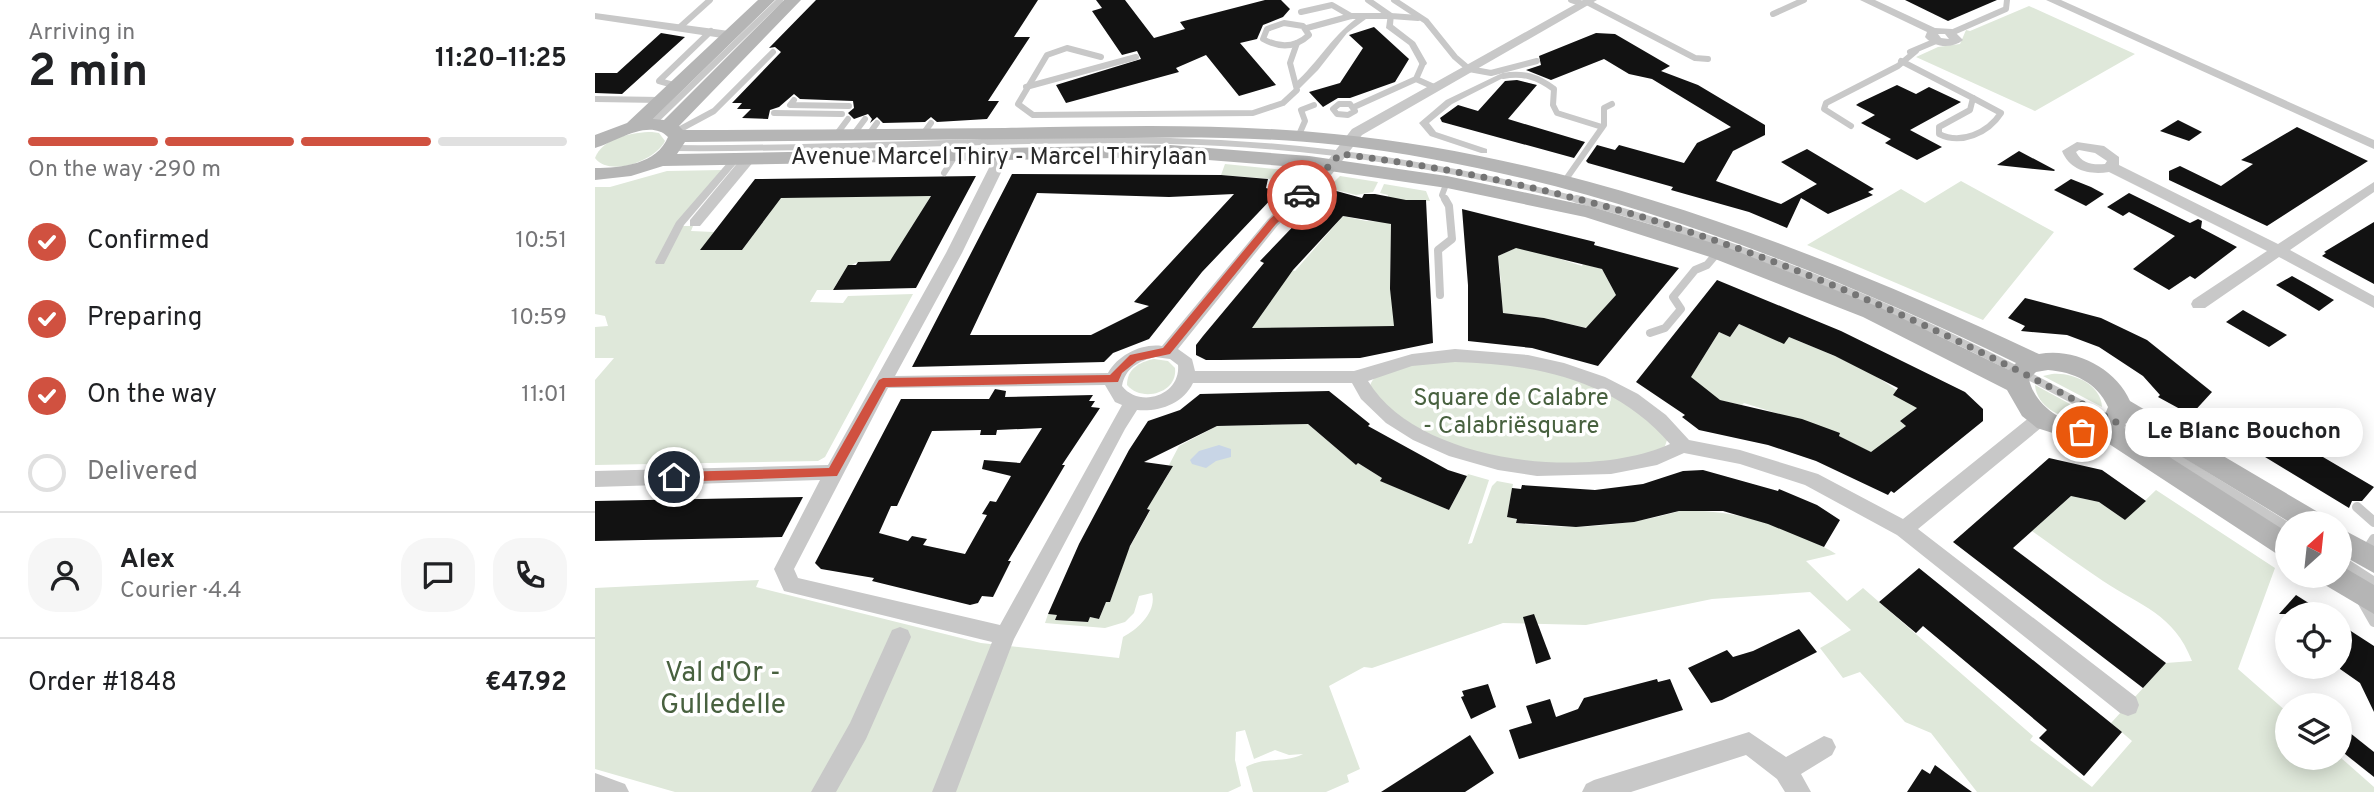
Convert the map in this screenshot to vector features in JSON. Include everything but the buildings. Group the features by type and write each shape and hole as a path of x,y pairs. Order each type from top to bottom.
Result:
{"main road":[{"path":"595,174 625,172 656,160 663,133 663,100 767,0"},
{"path":"595,142 663,133 793,0"},
{"name":"Avenue Marcel Thiry - Marcel Thirylaan","path":"663,133 856,126 1035,133 1128,132 1298,137 1340,154 1447,182 1589,212 1718,251 2024,372 2061,362 2086,370 2108,385 2114,420 2275,536"},
{"name":"Avenue Marcel Thiry - Marcel Thirylaan","path":"656,160 740,161 1004,152 1340,154 1451,159 1564,182 1696,219 1782,249 1865,282 2024,372"},
{"path":"2024,372 2023,402 2041,418 2082,432 2114,420"},
{"name":"Avenue Marcel Thiry - Marcel Thirylaan","path":"2114,420 2290,511"}],"street":[{"path":"1866,0 1934,36 1951,33"},
{"path":"2052,0 2374,145"},
{"path":"1166,352 1273,222 1362,128 1583,1"},
{"path":"595,16 729,35"},
{"path":"1297,86 1310,76 1344,28 1366,16"},
{"path":"1391,16 1389,26 1412,44 1423,63"},
{"path":"1484,151 1433,134 1424,123 1449,102 1503,76"},
{"path":"1004,152 954,253 787,560 785,575 791,584 1005,636"},
{"path":"695,223 740,161"},
{"path":"660,262 680,224 740,161"},
{"path":"2111,167 2279,251 2374,303"},
{"path":"2199,304 2374,186"},
{"path":"1166,352 1186,363 1189,377 1185,385 1168,399 1156,404 1132,404 1116,394 1114,379 1118,371 1133,358 1166,352"},
{"path":"1189,377 1357,377 1419,358 1489,356 1531,361 1602,384 1644,407 1671,429 1683,446"},
{"path":"1357,377 1367,394 1392,418 1419,435 1455,451 1498,463 1560,470 1611,467 1657,458 1683,446 1740,457 1811,479 1904,529 2128,705"},
{"path":"883,383 1114,379"},
{"path":"944,792 1005,636 1132,404"},
{"path":"1904,529 2041,418"},
{"path":"595,480 833,472"},
{"path":"823,792 858,731 900,637"},
{"path":"1594,792 1749,743 1784,771 1799,792"},
{"path":"1784,771 1824,747"},
{"path":"595,785 617,792"}],"lane":[{"path":"680,27 710,0"},
{"path":"663,133 780,0"},
{"path":"1368,0 1391,16"},
{"path":"1394,0 1430,25 1451,56 1469,67 1492,73 1519,62 1538,61"},
{"path":"1773,14 1804,0"},
{"path":"1951,33 2006,9 2007,0"},
{"path":"1583,1 1695,58 1709,60"},
{"path":"1301,12 1332,5 1351,16"},
{"path":"1307,28 1307,38 1297,43 1277,46 1266,42 1263,36 1267,29 1278,24 1291,23 1307,28 1351,16 1421,19"},
{"path":"677,86 659,81 711,31"},
{"path":"1851,126 1824,109 1825,103 1901,61 1934,36"},
{"path":"1101,57 1075,49 1058,50 1039,63 1018,104 1033,114 1253,113 1283,103 1297,90 1290,63 1297,43"},
{"path":"663,133 714,111 773,51"},
{"path":"1026,87 1136,57"},
{"path":"1901,61 1973,97 2001,115 1964,140 1941,136 1939,127 1965,116 1973,97"},
{"path":"1354,107 1382,97 1416,79 1423,63"},
{"path":"1503,76 1536,76 1555,89 1553,105 1557,113 1602,127"},
{"path":"1416,79 1434,87"},
{"path":"595,99 663,100"},
{"path":"794,100 790,105 838,103 849,106"},
{"path":"1564,182 1605,122 1604,108 1612,104"},
{"path":"1298,137 1305,121 1301,110 1314,105"},
{"path":"774,113 856,126"},
{"path":"1035,133 1043,114"},
{"name":"Avenue Marcel Thiry - Marcel Thirylaan","path":"663,133 1243,144 1340,154 1513,182 1689,230 1869,298 2024,372"},
{"path":"944,173 957,153"},
{"path":"1440,295 1438,250 1452,239 1449,206 1443,195 1447,182"},
{"path":"1650,333 1665,328 1681,309 1673,298 1695,270 1707,265 1718,251"},
{"name":"Avenue Marcel Thiry - Marcel Thirylaan","path":"2114,420 2275,520"},
{"path":"2357,507 2374,522"},
{"path":"2363,554 2359,587 2374,622"}],"green space":[{"path":"2029,6 2135,54 2035,111 1916,57 1938,47 1960,44 1966,30 1970,31"},
{"path":"636,133 659,133 665,141 643,160 611,166 602,164 595,158 611,141"},
{"path":"1225,164 1295,171 1301,174 1282,192 1268,185 1272,179 1221,175"},
{"path":"723,170 685,214 663,262 683,226 693,226 691,231 714,232 701,250 742,250 769,214 778,196 879,196 933,192 892,264 856,263 845,271 833,290 817,290 810,302 843,303 848,296 913,294 825,457 818,461 595,465 595,380 614,358 595,358 595,327 608,326 605,316 595,314 595,187 610,187 667,171"},
{"path":"1340,176 1378,182 1373,192 1356,195 1328,188"},
{"path":"1961,181 2054,232 1983,320 1807,245 1901,189 1925,203"},
{"path":"1384,184 1426,191 1430,201 1388,201 1388,195 1380,193"},
{"path":"1343,216 1366,221 1391,222 1390,288 1397,327 1291,327 1256,333 1250,325 1268,305 1291,270 1295,271"},
{"path":"1520,246 1582,266 1583,264 1602,269 1616,295 1587,328 1544,318 1503,313 1497,284 1501,283 1498,256"},
{"path":"1739,324 1784,343 1789,337 1857,366 1889,384 1917,408 1900,421 1906,426 1872,453 1839,436 1840,433 1744,403 1742,405 1719,400 1690,378 1719,332 1730,337"},
{"name":"Square de Calabre - Calabriësquare","path":"1467,358 1564,373 1631,404 1668,437 1664,449 1619,462 1582,466 1515,462 1447,443 1417,428 1391,409 1370,387 1374,378 1397,367"},
{"path":"1154,359 1168,361 1175,368 1171,384 1158,393 1150,394 1133,390 1127,385 1129,375 1139,364"},
{"path":"2068,375 2084,381 2097,392 2102,407 2043,376"},
{"path":"2035,385 2094,417 2075,419 2057,413 2042,402"},
{"name":"Val d'Or - Gulledelle","path":"1308,424 1356,465 1358,463 1382,478 1381,481 1449,510 1468,474 1489,480 1468,544 1472,543 1492,486 1497,481 1513,484 1507,517 1517,519 1516,523 1582,527 1625,523 1689,508 1691,511 1748,518 1803,537 1836,554 1806,561 1847,601 1863,588 2033,736 2030,740 2092,787 2132,741 2111,723 2166,663 2192,661 2176,632 2155,613 2094,575 2032,531 2071,496 2099,502 2125,520 2156,490 2275,568 2238,669 2275,701 2275,770 2352,770 2352,768 2374,787 2374,792 1977,792 1931,733 1905,722 1860,672 1843,678 1820,648 1851,630 1810,592 1712,599 1586,625 1503,623 1372,668 1364,667 1329,686 1360,769 1347,775 1349,782 1326,792 1253,792 1246,767 1303,754 1289,755 1275,750 1254,759 1245,730 1236,732 1235,760 1241,786 1228,792 675,792 595,769 595,588 759,580 756,587 981,643 1119,658 1123,637 1140,625 1149,613 1152,593 1139,596 1134,613 1125,622 1105,628 1045,623 1048,614 1057,615 1056,620 1087,622 1090,617 1099,619 1106,602 1110,602 1128,550 1150,511 1147,509 1161,482 1164,482 1172,467 1169,465 1179,446 1217,426"}],"water":[{"path":"1219,445 1231,449 1231,457 1216,461 1206,468 1192,464 1190,460 1199,451"}],"way so far":[{"path":"1302,195 1340,154 1443,168 1513,182 1650,218 1756,253 1869,298 2010,364 2116,422 2106,429 2082,432"}],"place":[{"name":"Le Blanc Bouchon","path":"2082,432"}],"route":[{"path":"674,477 833,472 883,383 1114,379 1124,363 1133,358 1155,351 1166,352 1169,345 1273,222 1302,195"}]}
